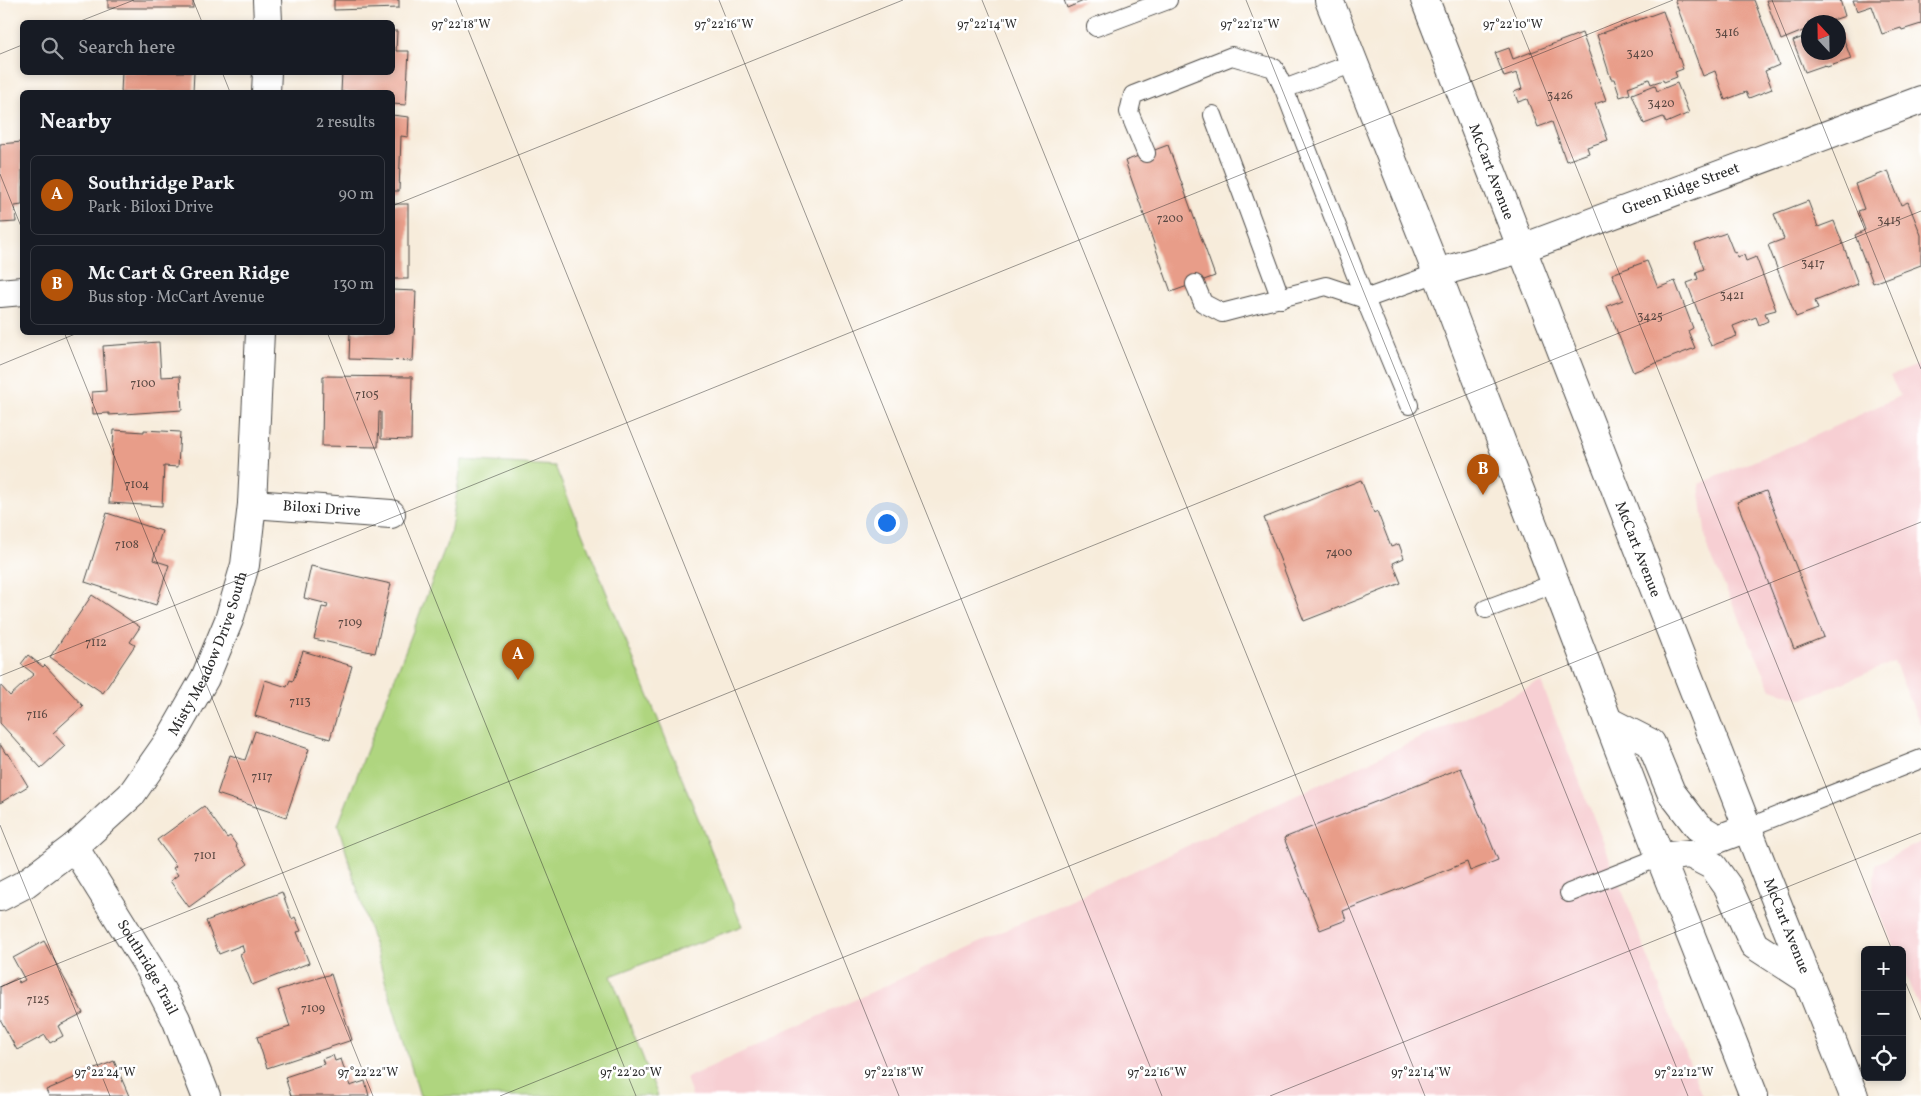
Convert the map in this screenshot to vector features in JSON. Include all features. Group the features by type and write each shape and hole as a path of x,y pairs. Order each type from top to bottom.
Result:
{"main road":[{"path":"267,0 268,20"},
{"path":"1329,0 1438,273 1660,857 1754,1096"},
{"name":"McCart Avenue","path":"1425,0 1520,249 1854,1096"},
{"path":"266,90 267,75"},
{"name":"Green Ridge Street","path":"1438,273 1520,249 1921,100"},
{"path":"0,292 20,291"},
{"name":"Misty Meadow Drive South","path":"0,897 25,884 74,847 131,796 170,739 205,678 229,620 245,565 252,504 260,335"},
{"name":"Biloxi Drive","path":"252,504 391,514"},
{"path":"1608,721 1651,743 1670,792 1698,827 1718,838 1747,828"},
{"name":"Southridge Trail","path":"74,847 150,969 176,1019 206,1096"},
{"path":"1660,857 1690,854 1713,866 1728,887 1754,945 1808,980"}],"lane":[{"path":"1096,27 1168,0"},
{"path":"1146,153 1129,112 1133,95 1232,56 1274,68 1409,405"},
{"path":"1284,89 1354,63"},
{"path":"1212,115 1280,299"},
{"path":"1195,284 1203,303 1222,313 1326,286 1365,299 1438,273"},
{"path":"1486,609 1556,583"},
{"path":"1747,828 1921,760"},
{"path":"1569,893 1660,857"}],"shaded area":[{"path":"1921,364 1921,726 1894,662 1803,699 1771,689 1707,547 1699,484 1805,440 1900,396 1890,376"},
{"path":"1541,682 1702,1096 692,1096 686,1078"},
{"path":"1921,842 1921,1013 1906,977 1906,946 1893,946 1872,894 1876,864"}],"green space":[{"path":"462,460 555,466 742,926 611,976 658,1096 420,1096 338,825 450,535"}],"building":[{"path":"108,0 193,0 193,8 108,8"},
{"path":"334,0 399,0 399,8 334,10"},
{"path":"1064,0 1086,0 1067,8"},
{"path":"1676,0 1754,0 1779,65 1765,71 1772,89 1749,98 1746,92 1725,100 1715,71 1703,76"},
{"path":"1766,0 1840,0 1845,15 1801,15 1801,32 1781,40"},
{"path":"1853,0 1921,0 1921,24 1882,34 1872,6 1857,11"},
{"path":"1663,11 1683,69 1675,72 1677,77 1664,82 1663,80 1651,84 1649,79 1628,87 1630,94 1620,97 1614,79 1611,79 1597,35"},
{"path":"395,31 397,31 396,51 409,51 406,105 395,104 395,90 341,90 342,75 395,75"},
{"path":"1582,33 1606,100 1595,104 1608,140 1587,147 1589,153 1566,161 1552,122 1538,127 1527,99 1518,102 1514,92 1522,89 1517,73 1504,77 1495,53 1509,48 1513,59"},
{"path":"1801,38 1801,60 1846,60 1846,45 1851,59 1805,72 1793,41"},
{"path":"122,75 194,75 193,90 121,90"},
{"path":"1677,83 1689,113 1666,123 1663,117 1644,124 1632,94 1655,85 1657,91"},
{"path":"395,115 409,117 408,137 401,136 399,191 395,191"},
{"path":"20,142 20,205 15,206 16,222 0,223 0,144"},
{"path":"1168,145 1215,276 1171,292 1125,161"},
{"path":"1888,171 1901,205 1908,202 1921,235 1921,265 1873,283 1855,235 1865,230 1858,211 1864,209 1855,184"},
{"path":"1808,201 1818,227 1834,221 1858,284 1815,301 1818,309 1796,317 1768,245 1784,239 1774,214"},
{"path":"395,204 408,204 408,279 395,279"},
{"path":"1726,233 1737,257 1744,255 1746,261 1756,257 1776,310 1765,313 1768,321 1759,325 1756,317 1733,326 1737,336 1711,346 1687,283 1698,279 1696,272 1704,269 1695,244"},
{"path":"1647,261 1658,288 1675,281 1693,328 1688,331 1695,348 1633,372 1607,306 1623,300 1612,274"},
{"path":"395,290 416,291 413,361 349,359 350,335 395,335"},
{"path":"159,342 161,377 180,376 182,410 109,415 109,413 93,414 92,392 106,391 103,346"},
{"path":"323,376 412,377 411,440 381,439 381,412 379,412 378,447 322,446"},
{"path":"114,430 180,432 178,467 164,466 162,506 109,503"},
{"path":"1361,480 1374,513 1377,511 1391,547 1399,544 1404,558 1393,563 1401,583 1304,621 1264,518"},
{"path":"1766,491 1824,637 1794,649 1737,502"},
{"path":"107,513 162,531 153,560 169,565 156,605 85,582"},
{"path":"311,566 391,584 375,653 314,639 322,607 327,608 328,604 304,598"},
{"path":"92,595 140,627 130,642 135,645 103,693 50,657"},
{"path":"303,651 352,666 330,739 255,716 265,680 287,687 290,680 293,681"},
{"path":"28,655 43,667 45,665 83,706 53,733 65,746 41,768 0,723 0,685 10,696 34,674 21,664"},
{"path":"255,731 309,749 286,817 217,794 230,755 245,760"},
{"path":"0,744 6,754 8,753 28,786 0,803"},
{"path":"1461,768 1498,860 1470,871 1467,862 1343,911 1346,920 1320,930 1284,838"},
{"path":"204,806 227,838 230,836 248,864 189,907 170,881 178,875 173,868 176,866 157,840"},
{"path":"282,892 292,919 295,917 301,931 297,932 309,963 252,985 240,954 244,952 242,945 219,954 206,921"},
{"path":"44,941 83,1013 58,1026 63,1036 50,1043 45,1035 17,1050 0,1019 0,987 17,978 19,983 25,980 13,958"},
{"path":"331,974 352,1040 267,1068 257,1037 290,1027 278,990"},
{"path":"333,1055 335,1061 341,1059 350,1086 365,1081 369,1096 291,1096 285,1077 324,1064 322,1059"},
{"path":"114,1061 129,1096 49,1096 46,1090"}],"place":[{"name":"Mc Cart & Green Ridge","path":"1483,495"},
{"name":"Southridge Park","path":"518,680"}]}
